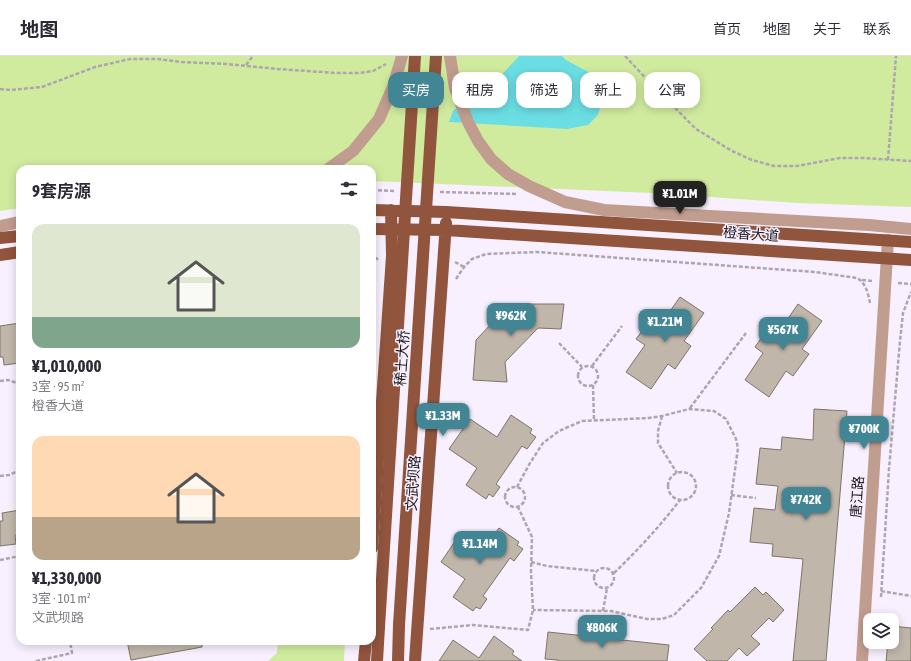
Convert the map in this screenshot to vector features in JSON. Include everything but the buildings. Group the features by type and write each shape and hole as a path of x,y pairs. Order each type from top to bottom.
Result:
{"main road":[{"name":"稀土大桥","path":"377,661 415,56"},
{"name":"稀土大桥","path":"398,661 436,56"},
{"name":"橙香大道","path":"376,210 446,212 911,242"},
{"path":"376,491 392,264 392,210"},
{"name":"文武坝路","path":"415,661 446,230 446,212"},
{"name":"橙香大道","path":"376,229 446,230 911,260"},
{"path":"0,238 16,236"},
{"path":"0,255 16,253"},
{"path":"364,661 366,645"}],"street":[{"path":"450,56 455,88 468,122 478,142 491,159 508,174 565,202 604,210 911,229"},
{"path":"334,165 353,151 379,119 393,87 397,58"},
{"path":"0,226 16,223"},
{"name":"唐江路","path":"862,661 888,240"}],"path":[{"path":"246,66 253,56"},
{"path":"625,56 696,128 732,152 752,160 774,166 797,166 840,158 911,161"},
{"path":"888,160 896,56"},
{"path":"0,89 10,90 42,87 95,67 130,59 158,58 182,62 336,73 359,73 373,71 397,58"},
{"path":"453,283 464,267 472,259 479,256 486,254 537,252 815,272 857,278 862,280 864,284 870,304"},
{"path":"880,598 900,341 903,313 911,292"},
{"path":"592,366 622,326"},
{"path":"689,409 746,333"},
{"path":"559,343 582,367"},
{"path":"587,365 592,366 596,368 598,372 597,381 589,386 580,383 577,374 579,370 587,365"},
{"path":"0,381 8,380 16,383"},
{"path":"593,384 594,420"},
{"path":"517,487 543,443 559,431 582,421 649,418 689,409 714,411 726,419 736,439 738,448 729,513 719,556 701,588 674,615 662,619 647,619 611,611 533,610"},
{"path":"662,416 658,431 658,443 677,473"},
{"path":"0,476 10,475 16,472"},
{"path":"685,472 694,478 695,488 691,497 680,500 674,498 670,494 668,483 670,478 677,473 685,472"},
{"path":"517,487 522,489 526,496 523,504 518,507 508,505 505,501 504,496 509,488 517,487"},
{"path":"731,495 756,498"},
{"path":"614,573 664,520 680,500"},
{"path":"424,630 473,625 528,630 533,610 531,572 532,537 518,507"},
{"path":"0,560 16,557"},
{"path":"532,562 547,566 596,571"},
{"path":"606,567 614,573 614,582 607,588 597,586 594,581 596,571 600,568 606,567"},
{"path":"602,611 607,588"},
{"path":"866,589 911,596"},
{"path":"36,661 72,653 71,645"}],"green space":[{"path":"0,56 911,56 911,207 797,203 652,193 376,181 376,165 16,165 16,209 0,211"},
{"path":"278,645 345,645 344,661 268,661 277,653"}],"water":[{"path":"519,56 562,56 566,60 588,72 580,72 580,108 600,108 597,116 588,125 567,129 449,122 453,111 456,108 508,108 508,72 504,72"}]}
